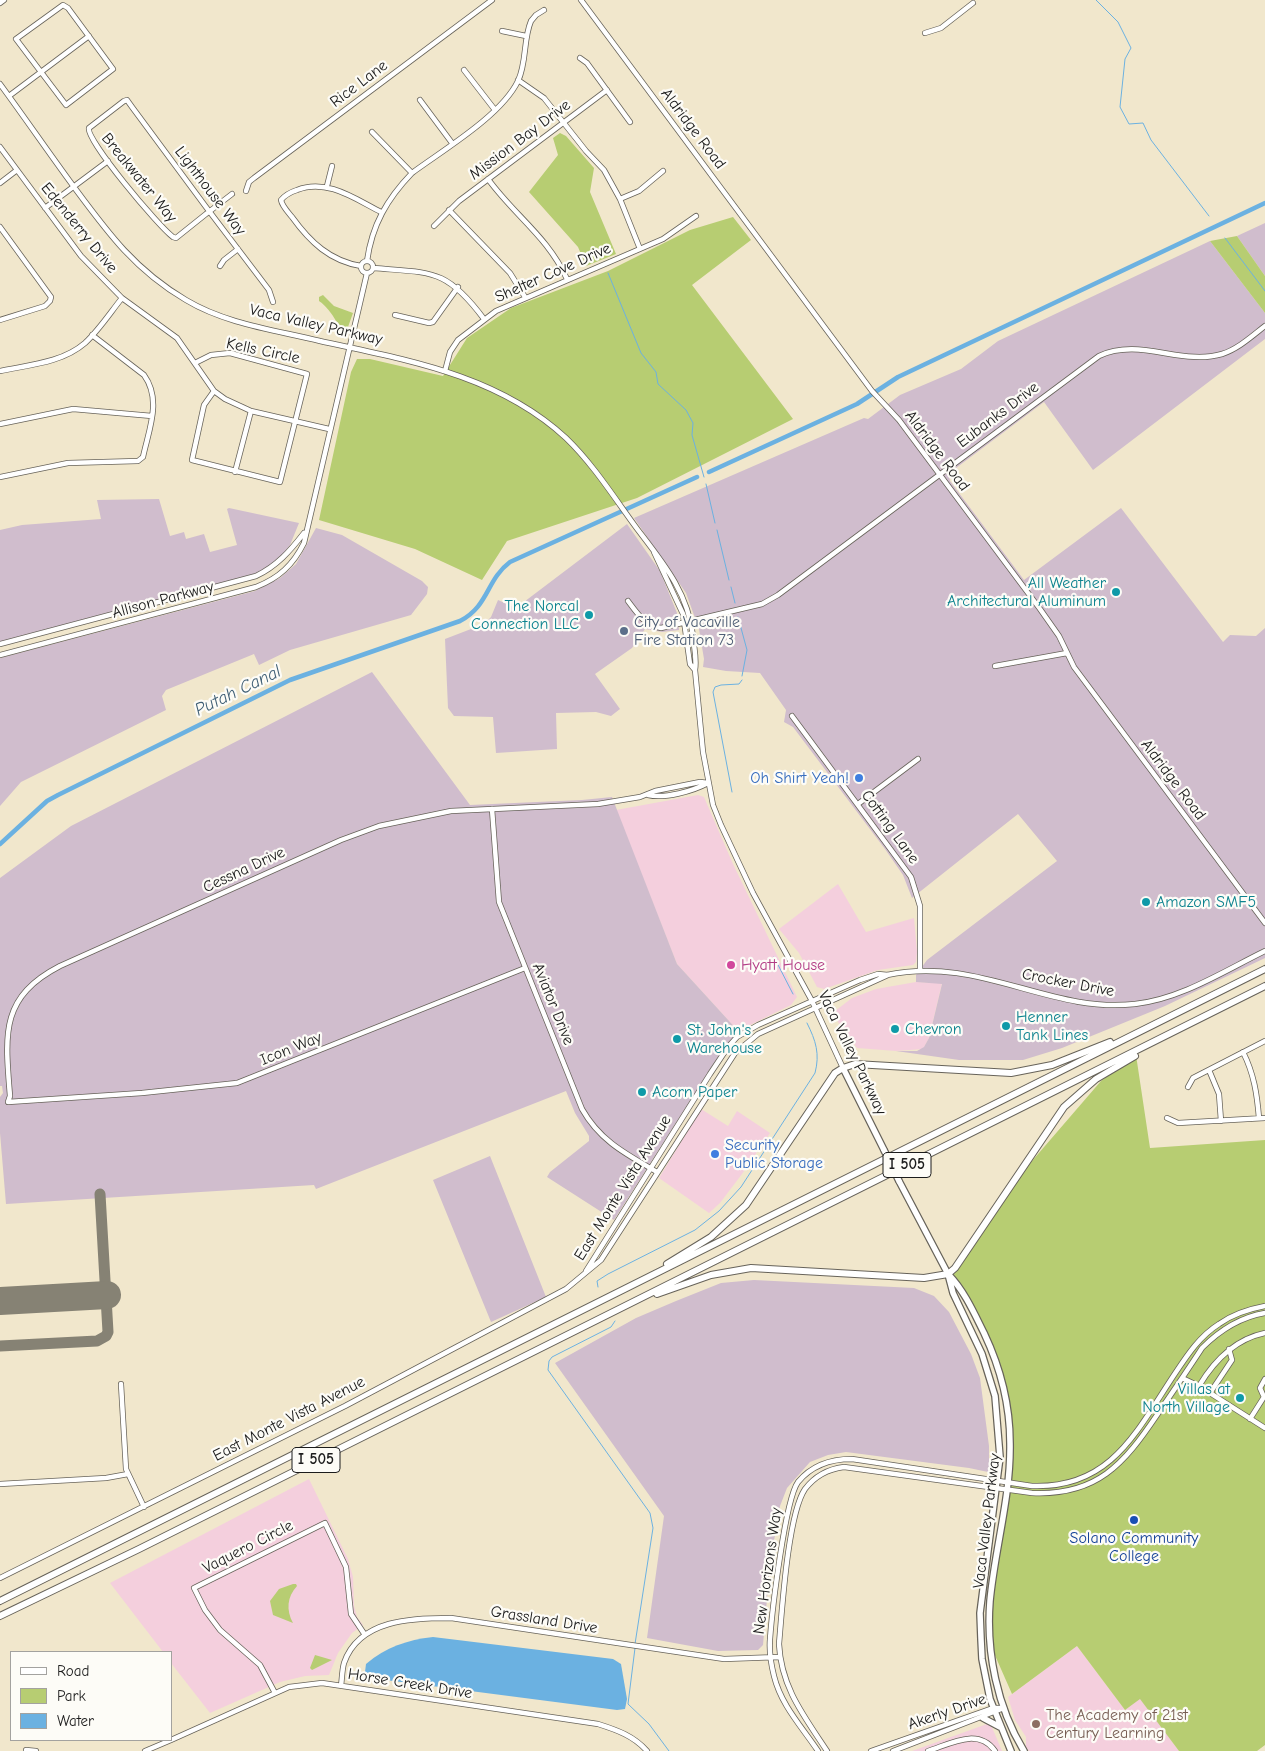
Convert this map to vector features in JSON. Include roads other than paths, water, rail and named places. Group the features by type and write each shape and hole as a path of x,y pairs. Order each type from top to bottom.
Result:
{"highway":[{"name":"I 505","path":"0,1602 1265,969"},
{"name":"I 505","path":"0,1616 148,1545 1265,986"},
{"path":"632,1303 711,1275 744,1268 924,1278 948,1274 960,1262 1064,1107 1096,1080 1183,1027"},
{"path":"616,1293 700,1245 736,1216 756,1192 835,1073 843,1068 855,1064 1011,1072 1052,1065 1123,1039"}],"main road":[{"name":"Vaca Valley Parkway","path":"843,1068 948,1274 953,1293 982,1354 995,1396 1000,1444 998,1480 980,1627 984,1670 994,1710 1011,1751"},
{"name":"Vaca Valley Parkway","path":"948,1274 960,1287 971,1307 992,1349 1002,1377 1009,1422 1008,1482 991,1599 989,1629 992,1659 1004,1708 1024,1751"},
{"path":"983,1718 1001,1728"}],"street":[{"path":"0,3 4,0"},
{"name":"Rice Lane","path":"246,191 248,182 492,0"},
{"name":"Aldridge Road","path":"581,0 872,391 899,420 1052,625 1074,667 1265,923"},
{"path":"925,33 942,28 973,3"},
{"path":"63,5 68,8 112,66 110,73 66,105 40,73 17,42 18,36 63,5"},
{"path":"361,266 367,261 372,236 381,212 395,191 412,173 495,110 518,80 526,36 531,21 544,10"},
{"path":"502,31 526,36"},
{"path":"9,96 89,36"},
{"path":"580,58 587,63 630,122"},
{"path":"464,70 495,110"},
{"path":"518,80 544,98 586,151 604,170 620,199 640,249"},
{"name":"Vaca Valley Parkway","path":"0,84 107,232 128,256 157,282 187,301 208,311 248,324 445,371 501,392 539,416 580,453 654,552 679,587 685,600 691,622 696,661 695,670 708,783 721,826 753,892 812,1001 843,1068"},
{"name":"Mission Bay Drive","path":"434,226 449,210 488,179 607,90"},
{"path":"420,100 452,143"},
{"name":"Breakwater Way","path":"124,101 89,128 88,132 144,208 173,237 176,238 232,194"},
{"name":"Lighthouse Way","path":"124,101 130,102 269,290 273,302"},
{"path":"372,132 412,173"},
{"path":"0,147 17,170 0,182"},
{"path":"45,208 108,161"},
{"path":"327,186 332,166"},
{"name":"Edenderry Drive","path":"17,170 81,256 122,298 177,338 214,391 234,404 251,411 329,429"},
{"path":"620,199 639,191 663,171"},
{"path":"488,179 503,199 549,246 567,279"},
{"path":"361,266 345,263 316,245 282,204 283,197 293,191 313,186 327,186 381,212"},
{"path":"449,210 510,273 525,297"},
{"name":"Shelter Cove Drive","path":"445,371 450,352 458,340 484,318 525,297 640,249 671,234 696,216"},
{"path":"0,320 44,306 50,301 51,297 1,230"},
{"path":"220,266 224,260 238,249"},
{"path":"367,261 372,264 373,268"},
{"path":"361,266 362,270 367,273 373,268 430,272 458,287 484,318"},
{"name":"Allison Parkway","path":"0,656 256,587 273,580 291,565 304,543 329,429 351,348 367,273"},
{"path":"395,315 429,323 433,322 458,287"},
{"path":"0,371 62,356 75,350 92,335 122,298"},
{"name":"Eubanks Drive","path":"628,601 642,619 654,627 668,628 762,604 1091,362 1105,354 1133,348 1210,356 1233,349 1265,326"},
{"path":"0,477 68,463 141,460 152,416 153,392 144,375 92,335"},
{"name":"Kells Circle","path":"195,363 211,355 230,353 307,374 296,421"},
{"path":"214,391 204,405 191,456 192,460 280,482 296,421"},
{"path":"0,424 73,409 152,416"},
{"path":"235,472 251,411"},
{"name":"Allison Parkway","path":"0,644 256,576 273,567 286,556 305,532"},
{"name":"Vaca Valley Parkway","path":"654,552 679,604 685,623 690,664 695,670"},
{"path":"995,666 1067,653"},
{"name":"Cotting Lane","path":"792,716 906,869 916,890 920,906 920,970"},
{"path":"858,804 918,758"},
{"name":"Cessna Drive","path":"52,1099 8,1102 10,1096 5,1040 6,1024 18,996 39,976 367,830 451,811 586,805 648,795 656,797 708,783"},
{"name":"Aviator Drive","path":"492,809 499,902 588,1119 606,1140 657,1172"},
{"name":"Crocker Drive","path":"812,1001 878,974 888,975 920,970 968,973 1090,1003 1122,1005 1149,1002 1190,988 1265,951"},
{"name":"Icon Way","path":"52,1099 237,1082 525,968"},
{"name":"Crocker Drive","path":"815,1008 888,975"},
{"name":"East Monte Vista Avenue","path":"585,1274 650,1168 728,1047 743,1034 812,1001"},
{"name":"East Monte Vista Avenue","path":"0,1578 362,1397 566,1289 601,1260 735,1052 744,1043 758,1034 815,1008"},
{"path":"717,1078 725,1060 745,1038 743,1034"},
{"path":"1188,1087 1193,1078 1265,1041"},
{"path":"1244,1052 1257,1089 1259,1118"},
{"path":"1209,1070 1219,1094 1221,1121"},
{"path":"1167,1118 1178,1123 1265,1118"},
{"name":"New Horizons Way","path":"818,1751 789,1710 774,1677 770,1657 770,1639 782,1544 792,1496 797,1484 812,1470 837,1459 852,1459 1051,1487 1073,1482 1100,1470 1128,1444 1198,1341 1218,1324 1232,1316 1265,1306"},
{"name":"New Horizons Way","path":"827,1751 787,1687 779,1657 782,1613 796,1515 804,1491 818,1476 834,1468 859,1467 1007,1490 1050,1494 1086,1484 1103,1477 1133,1451 1182,1378 1211,1340 1233,1324 1265,1313"},
{"path":"1199,1386 1229,1349 1255,1336 1265,1334"},
{"path":"1210,1393 1232,1360 1229,1349"},
{"path":"1182,1378 1199,1386 1265,1428"},
{"path":"1250,1419 1264,1397 1260,1388 1265,1379"},
{"path":"121,1384 124,1447 128,1474 144,1507"},
{"path":"0,1484 106,1478 128,1474"},
{"name":"Vaquero Circle","path":"275,1693 260,1664 212,1621 194,1588 325,1522 346,1566 351,1614 365,1635"},
{"name":"Grassland Drive","path":"341,1686 344,1663 354,1645 365,1635 384,1625 428,1618 451,1618 724,1659 779,1657"},
{"name":"Horse Creek Drive","path":"172,1740 275,1693 306,1684 341,1686 598,1724 621,1731 641,1744 647,1751"},
{"name":"Akerly Drive","path":"871,1751 1004,1708"},
{"name":"Akerly Drive","path":"893,1751 983,1718 994,1710"},
{"path":"928,1751 972,1738 988,1743 995,1751"},
{"name":"Horse Creek Drive","path":"145,1751 169,1741"},
{"path":"26,1750 36,1751"}],"water":[{"path":"433,1637 613,1659 621,1664 627,1699 625,1709 617,1710 370,1678 365,1672 366,1664 381,1653 406,1642"}],"waterway":[{"path":"1096,0 1118,22 1131,48 1125,59 1120,107 1129,124 1143,123 1151,140 1209,216"},
{"path":"709,472 857,404 898,377 1265,203"},
{"path":"1225,238 1265,291"},
{"path":"608,273 641,353 656,372 658,384 686,410 693,423 692,435 704,477"},
{"name":"Putah Canal","path":"0,844 47,801 290,680 460,621 477,608 496,577 510,562 697,477"},
{"path":"706,484 715,523"},
{"path":"717,530 729,580"},
{"path":"731,587 735,603"},
{"path":"738,617 747,650 742,676"},
{"path":"732,792 713,692 715,687 739,684 742,680"},
{"path":"774,957 793,994"},
{"path":"598,1287 597,1281 608,1274 695,1230 719,1211 741,1187 815,1073 816,1048 807,1023"},
{"path":"615,1321 611,1327 552,1357 549,1361 548,1370 650,1513 653,1528 635,1644"},
{"path":"635,1648 628,1704 649,1724 669,1751"}],"place":[{"name":"All Weather Architectural Aluminum","path":"1116,592"},
{"name":"The Norcal Connection LLC","path":"589,615"},
{"name":"City of Vacaville Fire Station 73","path":"624,631"},
{"name":"Oh Shirt Yeah!","path":"859,778"},
{"name":"Amazon SMF5","path":"1146,902"},
{"name":"Hyatt House","path":"731,965"},
{"name":"Henner Tank Lines","path":"1006,1026"},
{"name":"Chevron","path":"895,1029"},
{"name":"St. John's Warehouse","path":"677,1039"},
{"name":"Acorn Paper","path":"642,1092"},
{"name":"Security Public Storage","path":"715,1154"},
{"name":"Villas at North Village","path":"1240,1398"},
{"name":"Solano Community College","path":"1134,1520"},
{"name":"The Academy of 21st Century Learning","path":"1036,1724"}]}
